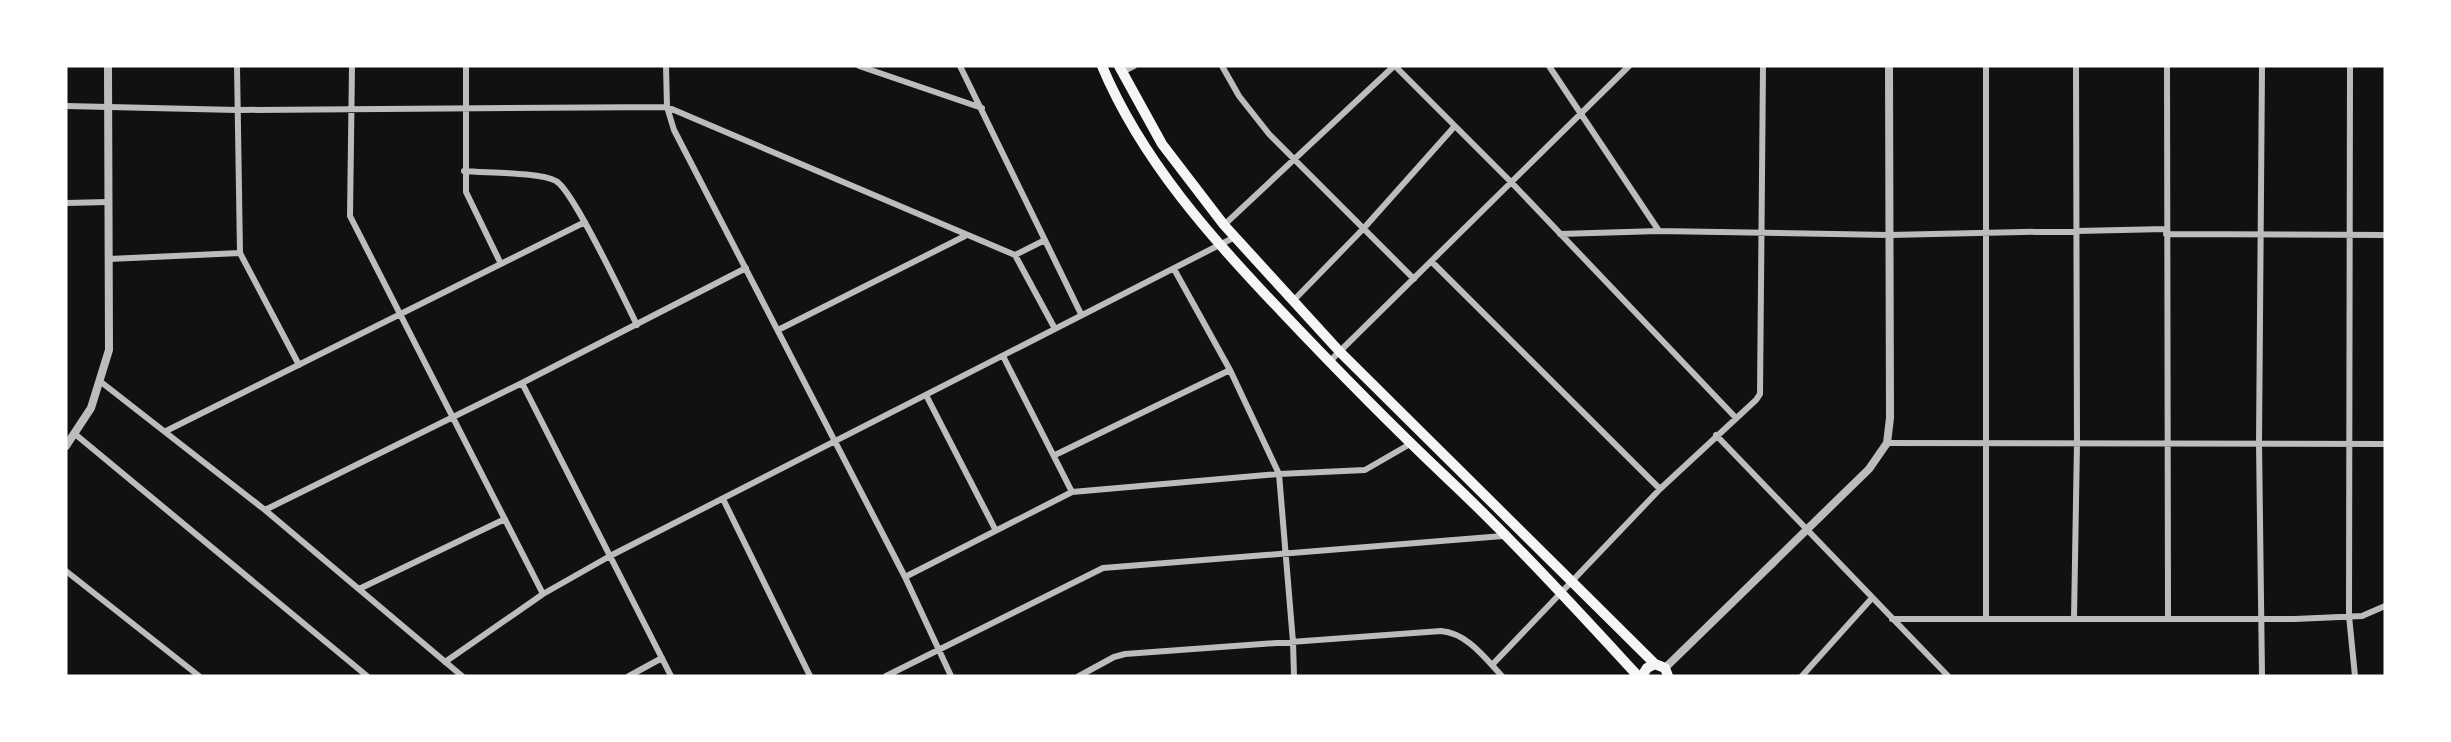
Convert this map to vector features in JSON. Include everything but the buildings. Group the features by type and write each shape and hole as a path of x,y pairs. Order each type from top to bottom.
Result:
{"main road":[{"path":"1102,66 1135,129 1172,185 1219,246 1329,362 1446,477 1640,676 1647,668 1665,672"},
{"path":"1121,69 1162,144 1224,225 1293,302 1340,352 1665,672"},
{"path":"1446,477 1453,474 1456,466"},
{"path":"1466,498 1468,489 1475,485"}],"street":[{"path":"66,446 91,408 101,382 109,350 108,66"},
{"path":"237,66 240,253 299,364"},
{"path":"352,66 350,216 543,594"},
{"path":"466,66 464,171 466,192 501,264"},
{"path":"666,66 667,107 674,130 905,577 951,676"},
{"path":"859,66 982,108"},
{"path":"960,66 1081,314"},
{"path":"1121,69 1134,66"},
{"path":"1222,66 1232,85 1256,119 1414,279"},
{"path":"1224,225 1394,66 1511,182 1736,418"},
{"path":"1549,66 1659,231"},
{"path":"1329,362 1629,66"},
{"path":"1492,665 1660,489 1756,400 1761,387 1763,66"},
{"path":"1665,672 1869,469 1887,443 1890,418 1889,66"},
{"path":"1986,66 1988,233 1986,618"},
{"path":"2074,619 2077,443 2076,66"},
{"path":"2167,66 2168,618"},
{"path":"2262,66 2259,234 2262,676"},
{"path":"2350,66 2349,616 2355,676"},
{"path":"66,106 237,110 667,107 965,236 1015,255 1054,327"},
{"path":"1293,302 1364,228 1454,127"},
{"path":"464,171 544,177 559,182 585,222 637,325"},
{"path":"66,203 108,202"},
{"path":"166,431 585,222"},
{"path":"1560,234 1659,231 1889,235 2166,231 2385,235"},
{"path":"778,330 965,236"},
{"path":"445,662 543,594 610,556 1003,356 1054,327 1235,237"},
{"path":"1015,255 1045,240"},
{"path":"109,259 240,253"},
{"path":"1432,262 1660,489"},
{"path":"265,510 522,383 746,268"},
{"path":"1174,269 1230,370 1279,474 1294,676"},
{"path":"1003,356 1072,492"},
{"path":"1055,455 1230,370"},
{"path":"101,382 265,510 462,676"},
{"path":"522,383 670,676"},
{"path":"926,395 995,529"},
{"path":"75,434 367,676"},
{"path":"1716,435 1948,676"},
{"path":"1887,443 2385,444"},
{"path":"905,577 995,529 1072,492 1279,474 1370,469 1410,444"},
{"path":"723,499 810,676"},
{"path":"359,589 505,519"},
{"path":"886,676 1103,568 1503,536"},
{"path":"66,570 199,676"},
{"path":"1804,674 1872,598"},
{"path":"1892,619 2349,616 2372,614 2385,606"},
{"path":"1079,676 1114,657 1125,654 1454,632 1502,676"},
{"path":"629,676 662,658"}]}
